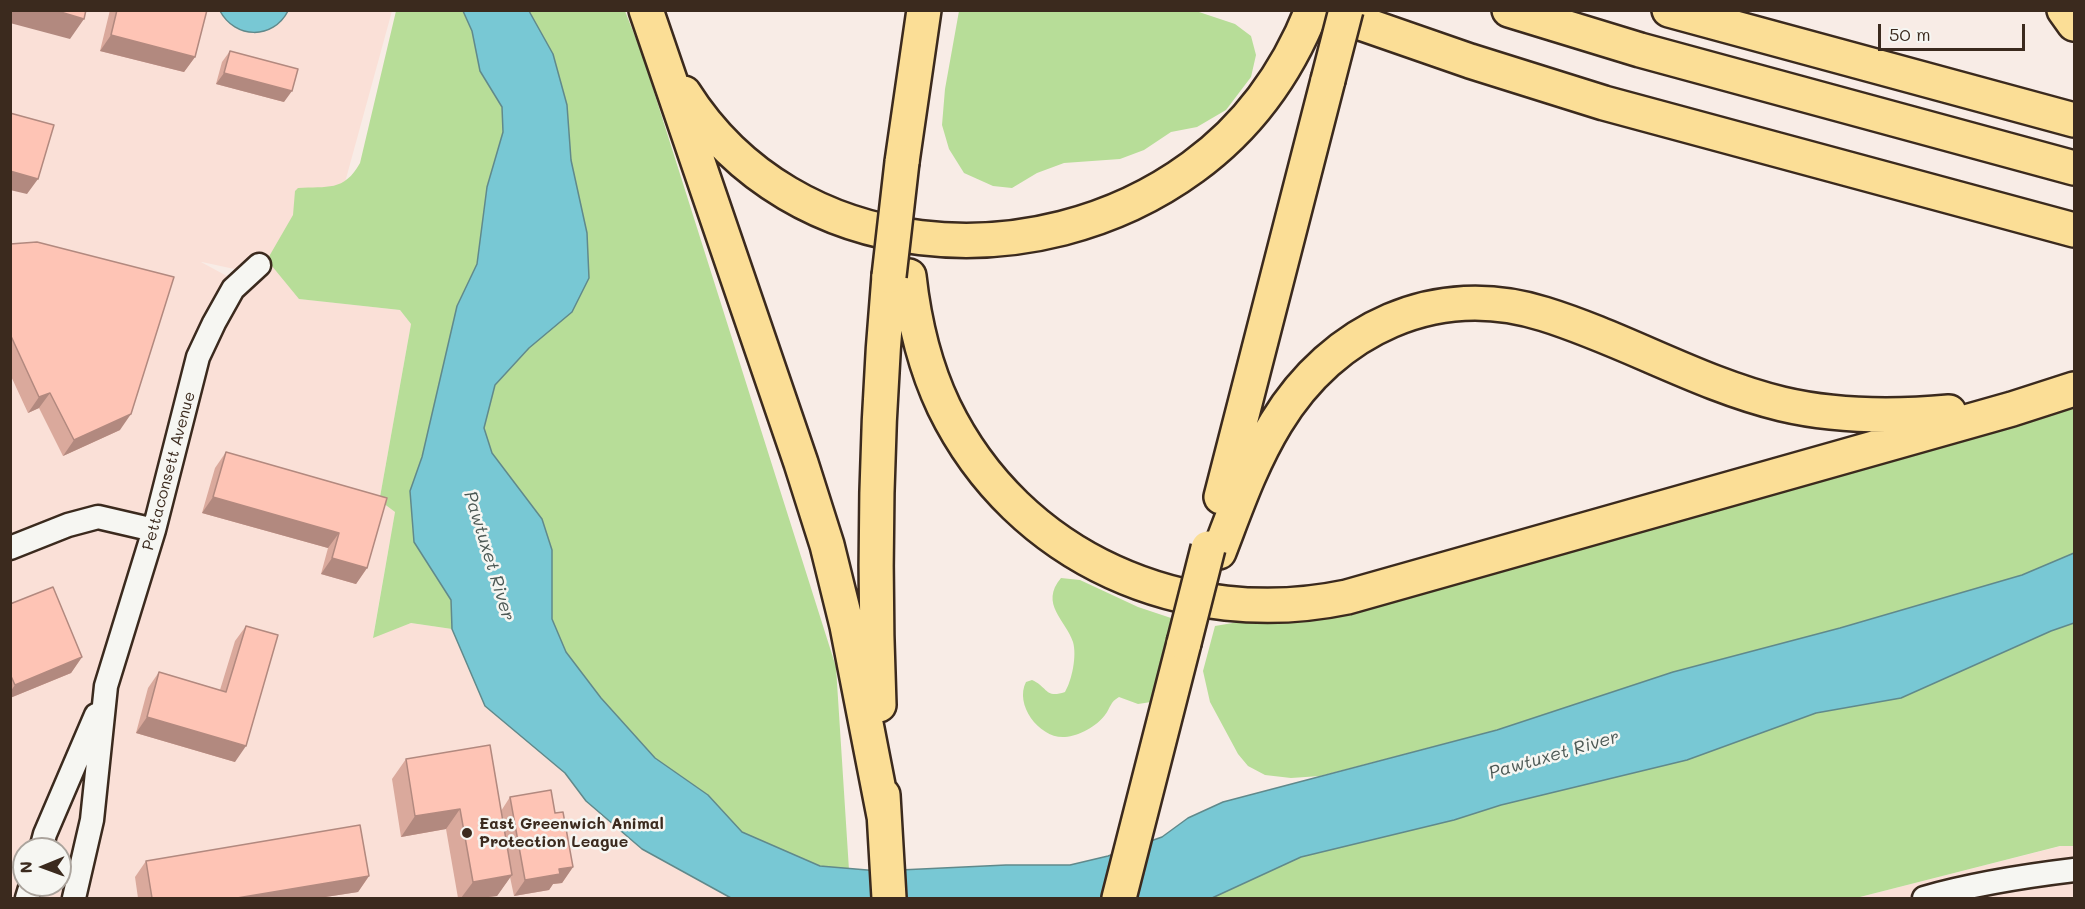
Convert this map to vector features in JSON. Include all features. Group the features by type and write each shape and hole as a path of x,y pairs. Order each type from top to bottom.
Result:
{"highway":[{"path":"889,898 875,543 879,417 899,276 902,162 924,10"},
{"path":"651,24 676,79 707,125 731,151 774,185 827,213 866,226 902,235 956,241 1010,238 1056,230 1102,216 1150,194 1194,166 1257,107 1287,64 1312,10"},
{"path":"1323,10 1470,62 1604,103 2074,230"},
{"path":"1119,898 1184,643 1214,550 1346,10"},
{"path":"1509,10 1649,53 2074,168"},
{"path":"1669,10 2074,120"},
{"path":"2064,10 2074,24"},
{"path":"651,24 827,545 843,606 866,715 884,816"},
{"path":"899,276 936,390 965,444 1001,492 1059,542 1107,570 1160,591 1236,605 1291,605 1347,597 2012,409 2074,388"},
{"path":"1214,550 1258,455 1277,422 1310,378 1333,356 1360,336 1389,321 1434,307 1480,304 1528,309 1577,326 1740,391 1782,404 1826,412 1890,416 1950,412 2074,388"}],"street":[{"name":"Pettaconsett Avenue","path":"74,898 92,820 106,686 154,531 198,357 233,289 259,265"},
{"path":"10,548 68,525 98,517 154,531"},
{"name":"Pettaconsett Avenue","path":"44,837 106,692"},
{"path":"1924,898 1986,884 2074,870"}],"shaded area":[{"path":"10,11 392,11 316,288 300,299 400,310 411,324 380,497 383,503 395,512 373,637 411,623 452,629 485,706 565,773 586,801 642,849 731,898 11,898","holes":["202,262 248,272 236,281"]},
{"path":"2061,846 2074,846 2074,898 1856,898"}],"green space":[{"path":"396,11 463,11 472,31 480,71 502,107 503,132 487,187 477,264 457,306 422,457 410,491 414,542 451,600 452,629 411,623 373,638 395,512 383,503 380,497 411,324 400,310 299,299 267,260 293,215 295,191 298,188 326,187 341,183 348,179 360,163"},
{"path":"529,11 625,11 642,54 836,667 849,870 820,866 741,832 708,795 655,758 601,698 566,652 552,619 552,550 542,519 492,453 484,428 495,385 529,348 571,160 567,105 553,54"},
{"path":"959,11 1196,11 1235,24 1251,36 1256,55 1251,77 1226,110 1197,127 1171,132 1144,150 1120,159 1064,163 1037,173 1012,188 993,186 964,173 949,149 942,125 945,89"},
{"path":"2074,408 2074,553 2022,575 1840,628 1673,672 1497,730 1320,776 1291,778 1265,775 1248,766 1238,754 1210,702 1203,671 1215,626 1262,618"},
{"path":"1061,578 1080,580 1138,607 1174,619 1156,695 1151,702 1138,704 1119,697 1093,727 1076,735 1065,737 1056,736 1039,727 1026,710 1023,691 1026,682 1032,680 1050,693 1058,694 1065,692 1070,681 1074,661 1073,642 1053,604 1055,587"},
{"path":"2074,623 2074,846 2060,846 1856,898 1212,898 1301,857 1687,760 1816,713 1901,698 2051,631"}],"water":[{"path":"220,11 288,11 273,27 254,32 235,27"},
{"name":"Pawtuxet River","path":"463,11 529,11 553,54 567,105 571,160 587,233 589,278 572,312 529,348 495,385 484,428 492,453 542,519 552,550 552,619 566,652 601,698 655,758 708,795 742,832 820,866 879,871 1006,865 1070,865 1108,856 1162,837 1188,818 1223,802 1497,730 1673,672 1840,628 2022,575 2074,553 2074,623 2051,631 1901,698 1816,713 1687,760 1301,857 1212,898 731,898 642,849 586,801 565,773 485,706 452,629 451,600 414,542 410,491 422,457 457,306 477,264 487,187 503,132 502,107 480,71 472,31"}],"building":[{"path":"54,10 86,10 84,19"},
{"path":"117,10 207,10 195,57 111,35"},
{"path":"230,51 298,69 292,91 224,73"},
{"path":"10,113 54,125 38,179 10,171"},
{"path":"37,242 174,277 131,414 74,440 50,393 39,397 10,334 10,244"},
{"path":"226,452 387,498 367,568 332,558 339,533 213,497"},
{"path":"53,587 82,657 15,685 10,674 10,604"},
{"path":"246,626 278,635 246,746 147,717 159,672 226,692"},
{"path":"490,745 512,875 473,882 460,809 415,816 406,759"},
{"path":"551,790 555,813 563,812 573,867 559,869 560,874 525,880 510,797"},
{"path":"360,825 369,876 237,898 152,898 146,861"}],"place":[{"name":"East Greenwich Animal Protection League","path":"467,833"}]}
